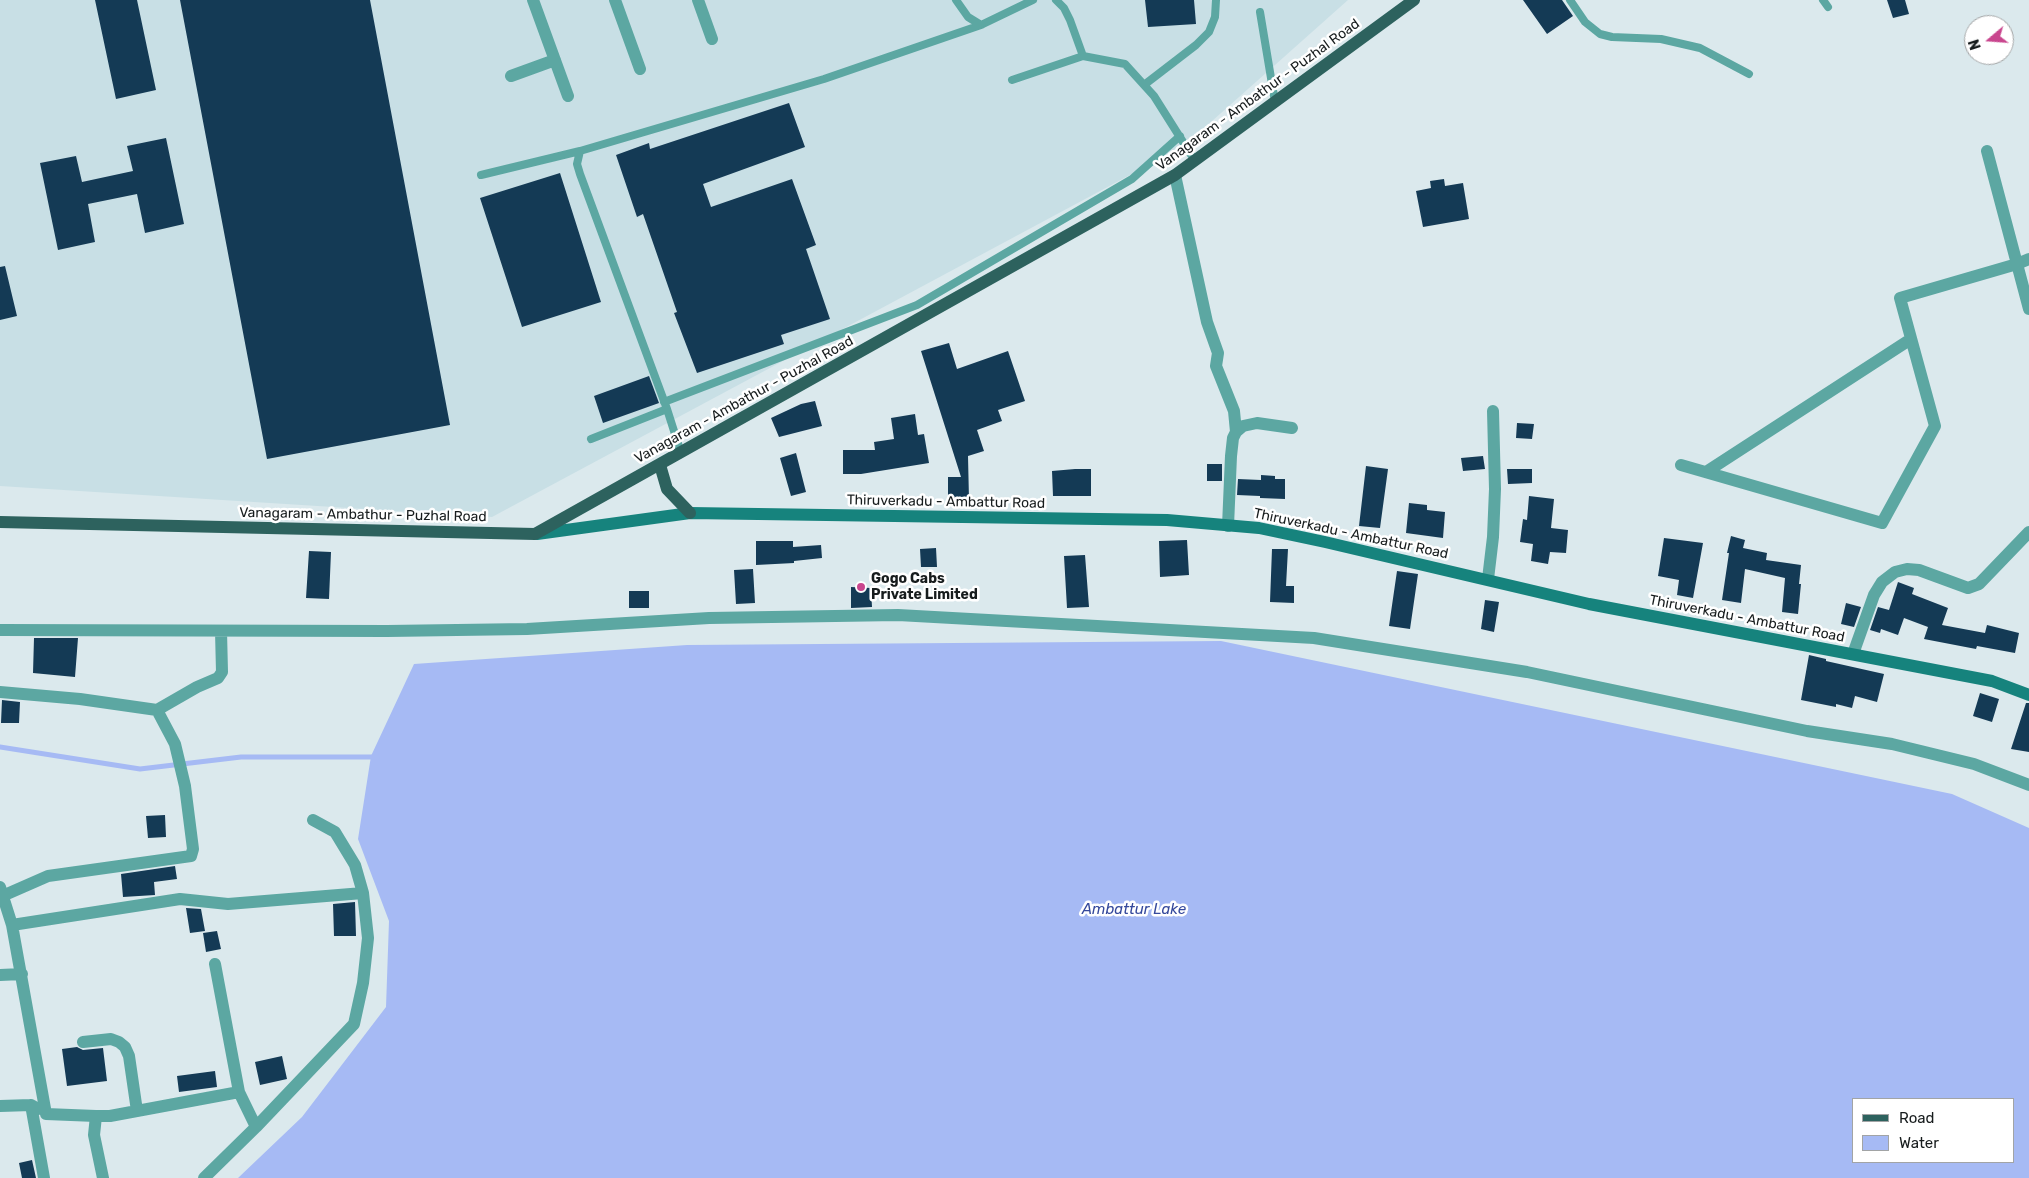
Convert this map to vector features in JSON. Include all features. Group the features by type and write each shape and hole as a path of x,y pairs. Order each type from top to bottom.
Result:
{"main road":[{"name":"Vanagaram - Ambathur - Puzhal Road","path":"0,522 535,534 1175,175 1414,0"},
{"path":"660,465 667,489 690,513"},
{"name":"Thiruverkadu - Ambattur Road","path":"535,534 690,513 1157,520 1259,528 1488,579 1589,604 1992,680 2029,695"}],"street":[{"path":"533,0 568,96"},
{"path":"615,0 640,69"},
{"path":"698,0 712,39"},
{"path":"511,76 555,60"},
{"path":"1987,150 2029,309"},
{"path":"1175,175 1207,322 1218,353 1216,366 1234,411 1236,432"},
{"path":"1681,465 1882,524 1935,426 1900,298 2029,259"},
{"path":"1706,472 1911,339"},
{"path":"1488,579 1493,536 1495,489 1493,411"},
{"path":"1228,526 1231,456 1233,438 1236,432 1243,426 1257,423 1292,428"},
{"path":"1853,654 1874,595 1882,582 1895,572 1906,569 1919,570 1968,588 1979,584 2029,532"},
{"path":"0,630 221,632 527,629 709,618 898,615 1314,638 1527,672 1807,731 1892,744 1974,764 2029,785"},
{"path":"0,692 80,699 157,710 197,686 218,678 222,672 221,632"},
{"path":"46,1114 22,974 12,925 1,893 48,876 191,856 193,849 185,786 175,744 157,710"},
{"path":"204,1178 256,1127 354,1024 363,983 368,938 363,893 355,865 335,832 313,820"},
{"path":"12,925 180,899 228,904 363,893"},
{"path":"215,964 239,1092 256,1127"},
{"path":"0,975 22,974"},
{"path":"83,1042 111,1039 119,1042 125,1048 137,1111"},
{"path":"0,1106 31,1105 46,1114 110,1116 239,1092"},
{"path":"31,1105 44,1178"},
{"path":"96,1116 94,1134 103,1178"}],"lane":[{"path":"956,0 968,17 981,25"},
{"path":"481,175 580,151 824,79 981,25 1033,0"},
{"path":"1056,0 1064,8 1070,20 1083,56"},
{"path":"1144,85 1196,45 1209,32 1215,17 1216,0"},
{"path":"1570,0 1585,22 1600,34 1612,37 1661,39 1700,48 1749,74"},
{"path":"1260,12 1275,102"},
{"path":"1012,80 1083,56 1125,64 1154,96 1194,161"},
{"path":"592,439 665,405 917,304 1132,179 1180,136"},
{"path":"580,151 577,164 580,174 681,453"}],"shaded area":[{"path":"0,0 1348,0 1184,146 492,517 0,486"}],"water":[{"name":"Ambattur Lake","path":"1221,641 1952,794 2029,828 2029,1178 238,1178 302,1117 386,1007 389,921 358,839 371,756 414,664 687,645"}],"building":[{"path":"95,0 137,0 156,90 116,99"},
{"path":"180,0 370,0 450,425 267,459"},
{"path":"1145,0 1194,0 1196,24 1148,27"},
{"path":"1523,0 1562,0 1573,16 1547,34"},
{"path":"1887,0 1905,0 1909,14 1893,18"},
{"path":"789,103 805,147 703,184 711,207 792,179 816,245 806,249 830,319 781,335 784,344 697,373 674,313 677,312 643,214 637,217 616,155 649,143 650,149"},
{"path":"166,138 184,224 145,233 137,194 88,204 95,242 58,250 40,163 76,156 82,182 133,171 127,146"},
{"path":"560,173 601,302 522,327 480,198"},
{"path":"1444,179 1445,186 1463,183 1469,219 1423,227 1416,191 1431,188 1430,181"},
{"path":"5,266 17,316 0,320 0,267"},
{"path":"949,343 957,369 1008,351 1025,401 998,410 1002,421 977,430 984,451 968,456 969,500 948,500 948,477 961,477 921,351"},
{"path":"649,376 659,403 603,423 594,396"},
{"path":"815,401 822,426 779,437 771,418 801,404"},
{"path":"915,414 918,435 924,434 929,463 861,474 843,474 843,450 875,450 874,442 894,439 891,418"},
{"path":"1517,423 1534,424 1532,439 1516,438"},
{"path":"796,453 806,492 791,496 780,458"},
{"path":"1483,456 1485,469 1463,471 1461,458"},
{"path":"1207,464 1222,464 1222,481 1207,481"},
{"path":"1366,466 1388,469 1380,528 1359,526"},
{"path":"1091,469 1091,496 1053,496 1052,471"},
{"path":"1507,469 1532,469 1532,483 1508,484"},
{"path":"1261,475 1275,476 1275,479 1285,479 1285,499 1237,495 1238,479 1261,480"},
{"path":"1529,496 1554,499 1551,528 1568,530 1566,553 1550,552 1548,564 1531,561 1533,544 1520,542 1523,519 1527,520"},
{"path":"1409,503 1427,505 1427,510 1445,512 1443,538 1406,533"},
{"path":"1731,536 1745,540 1743,548 1767,553 1766,560 1801,565 1798,614 1782,612 1785,578 1745,569 1741,603 1722,600 1729,553 1727,553"},
{"path":"1664,538 1703,543 1693,598 1677,595 1679,580 1658,576"},
{"path":"1187,540 1189,575 1160,577 1159,541"},
{"path":"756,541 793,541 793,547 821,545 822,558 794,561 794,563 756,565"},
{"path":"936,548 937,567 921,567 920,549"},
{"path":"1272,549 1288,549 1286,586 1294,586 1294,603 1270,602"},
{"path":"309,551 331,552 329,599 306,598"},
{"path":"1085,555 1089,607 1067,608 1064,556"},
{"path":"753,569 755,603 736,604 734,570"},
{"path":"1397,571 1418,574 1410,629 1389,626"},
{"path":"1898,582 1914,588 1912,594 1948,608 1942,625 1985,633 1987,625 2019,633 2015,653 1977,646 1976,649 1924,639 1928,627 1904,618 1898,635 1881,629 1880,633 1870,630 1878,607 1889,610"},
{"path":"851,587 871,588 872,607 851,608"},
{"path":"629,591 649,591 649,608 629,608"},
{"path":"1485,600 1499,602 1494,632 1481,629"},
{"path":"1846,603 1861,607 1854,627 1841,624"},
{"path":"34,638 78,638 75,677 33,673"},
{"path":"1809,655 1826,659 1826,661 1884,674 1877,702 1855,696 1852,708 1801,700"},
{"path":"1980,693 1999,699 1992,722 1973,716"},
{"path":"2,700 20,702 19,723 1,723"},
{"path":"2026,703 2029,703 2029,752 2011,749"},
{"path":"165,815 166,837 148,838 146,816"},
{"path":"175,866 177,879 154,882 155,895 123,897 121,874"},
{"path":"355,902 356,936 334,936 333,904"},
{"path":"186,908 201,909 205,931 190,933"},
{"path":"217,931 221,949 206,952 203,933"},
{"path":"77,1047 83,1050 103,1048 107,1081 67,1086 62,1049"},
{"path":"282,1056 287,1079 260,1085 255,1062"},
{"path":"215,1071 217,1087 179,1092 177,1076"},
{"path":"32,1160 36,1178 22,1178 19,1163"}],"waterway":[{"path":"0,747 140,769 241,757 377,757"}],"place":[{"name":"Gogo Cabs Private Limited","path":"861,587"}]}
